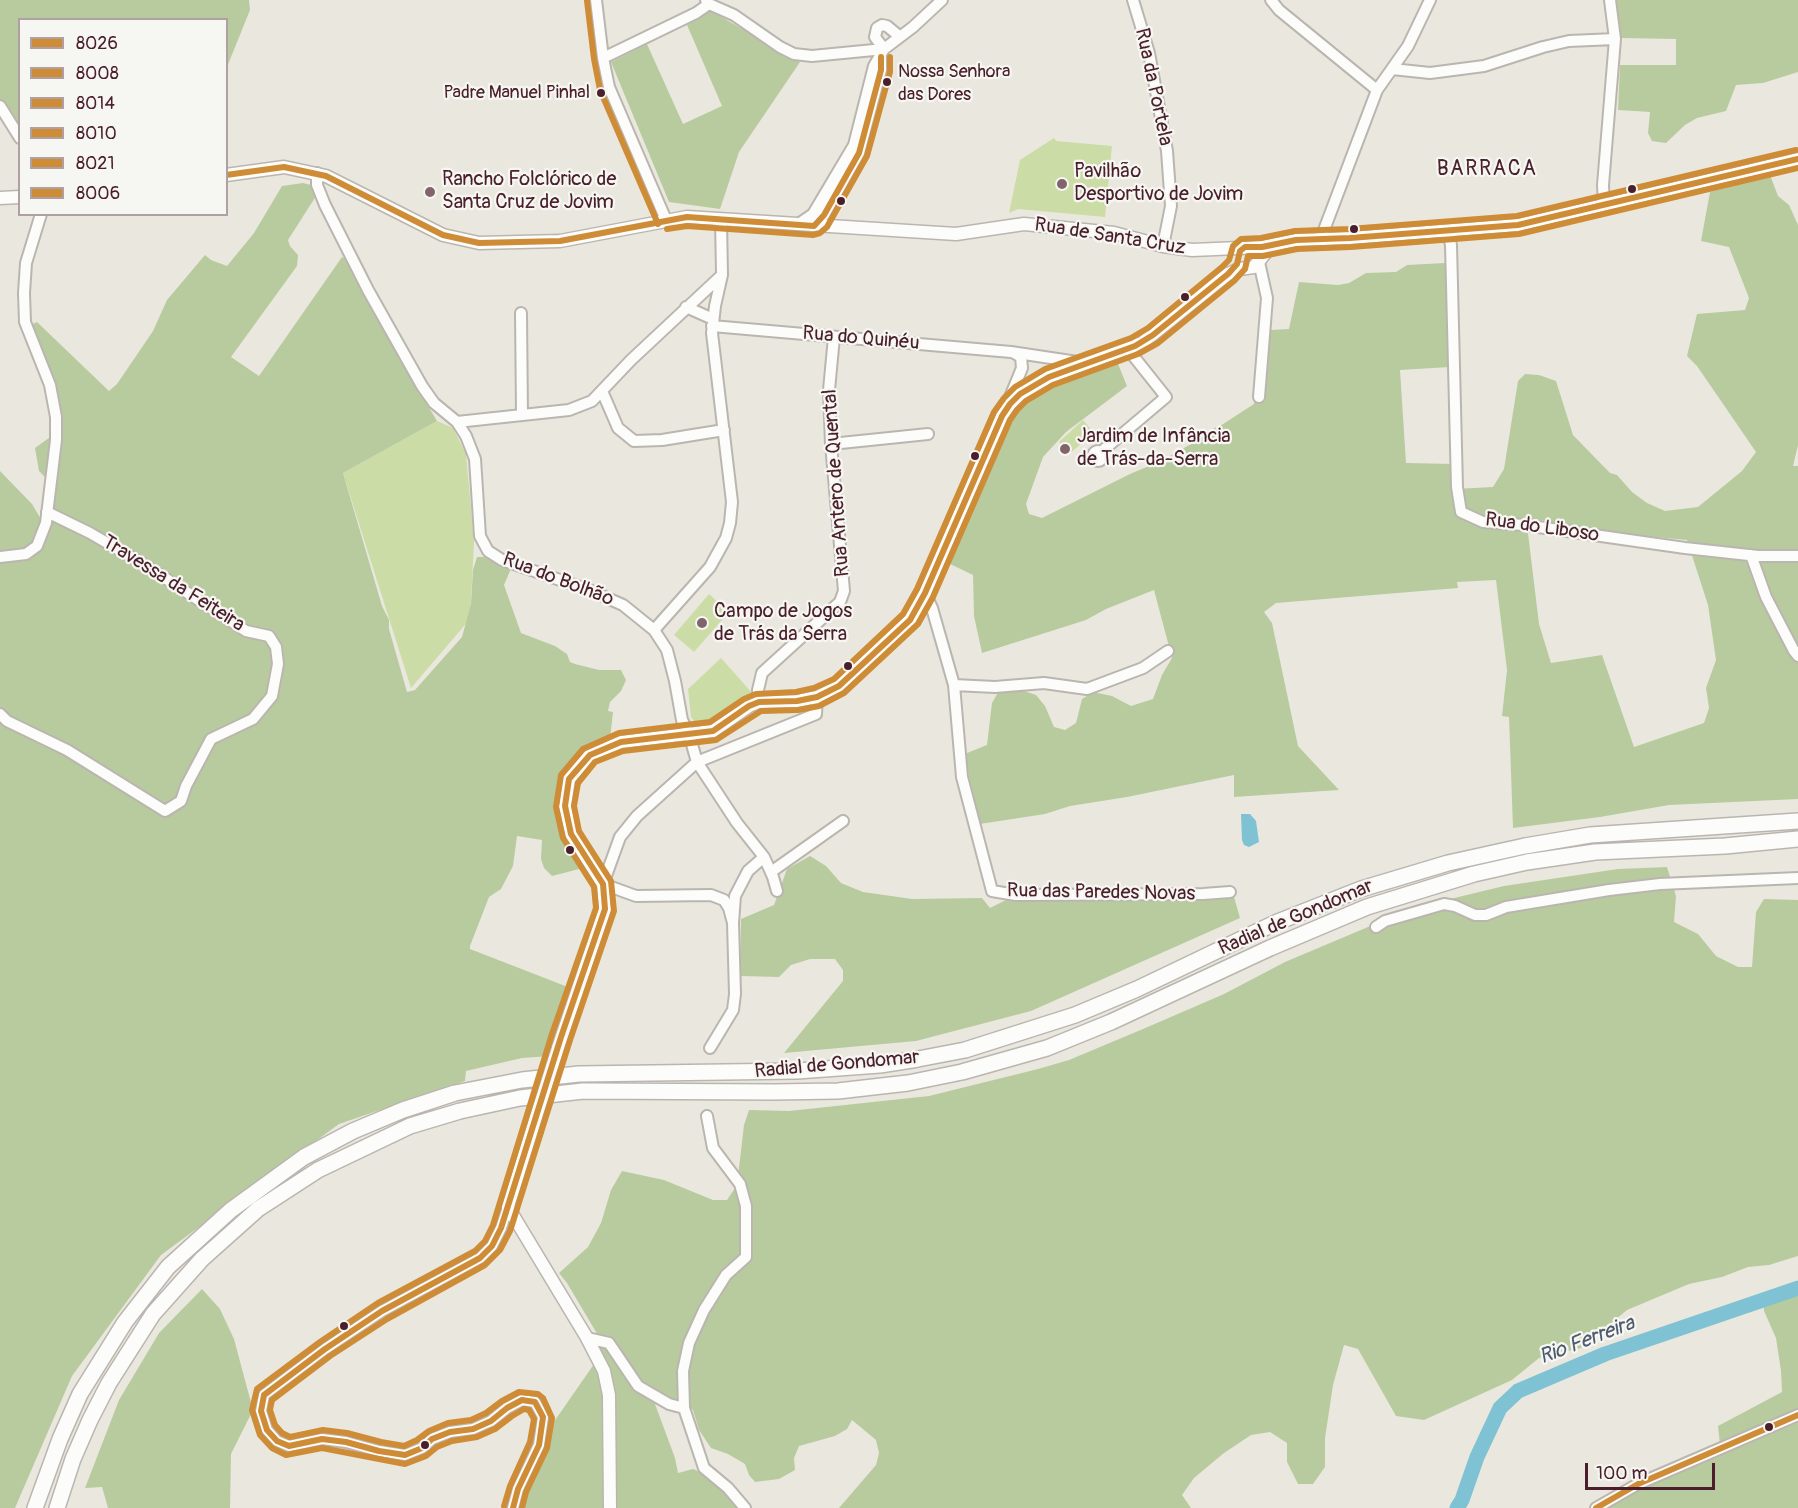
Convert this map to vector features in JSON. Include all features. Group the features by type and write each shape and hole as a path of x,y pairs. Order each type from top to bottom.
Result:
{"highway":[{"name":"Radial de Gondomar","path":"35,1508 60,1439 80,1394 125,1322 168,1267 231,1210 304,1157 353,1131 404,1110 456,1093 556,1076 649,1072 797,1071 880,1065 965,1050 1075,1015 1137,989 1275,923 1361,889 1449,863 1525,846 1590,835 1798,821"},
{"name":"Radial de Gondomar","path":"57,1508 73,1459 109,1383 153,1314 202,1259 258,1209 318,1170 410,1126 460,1111 520,1098 583,1091 838,1091 908,1083 962,1072 1047,1048 1111,1022 1270,948 1367,907 1474,874 1527,862 1595,852 1725,846 1798,839"}],"main road":[{"name":"Rua de Santa Cruz","path":"228,175 284,167 317,173 358,190 443,235 479,243 560,241 687,217 956,234 1024,224 1114,233 1163,246 1192,250 1266,246 1286,241 1321,238 1518,225 1798,159"},
{"path":"0,198 18,197"},
{"path":"1228,274 1239,269 1254,267 1267,251 1286,241"},
{"path":"610,1508 609,1395 604,1371 587,1338 508,1207 605,909 603,884 571,834 565,806 569,779 590,755 621,742 713,731 749,706 759,702 797,701 817,697 839,686 910,620 925,593 1002,416 1010,404 1024,391 1049,377 1142,343 1234,269 1240,251 1249,247 1260,255 1259,262"},
{"path":"1222,248 1233,252 1241,265 1247,268"}],"street":[{"path":"596,0 609,87 666,220"},
{"path":"797,225 813,214 854,145 873,71 882,53 942,0"},
{"name":"Rua da Portela","path":"1133,0 1149,53 1167,151 1171,206 1163,246"},
{"path":"1271,0 1279,10 1377,90"},
{"path":"1321,238 1377,90 1408,46 1430,0"},
{"path":"1604,205 1603,185 1615,39 1610,0"},
{"path":"603,58 696,13 708,2 734,15 794,54 812,56 882,53"},
{"path":"819,225 859,153 863,141 881,70 882,53 875,33 882,25 887,26 899,36"},
{"path":"1392,69 1430,73 1484,66 1569,41 1615,39"},
{"path":"0,106 18,135"},
{"name":"Rua do Bolhão","path":"317,173 317,185 326,205 368,290 422,386 434,403 458,422 466,436 475,459 480,536 488,551 502,560 589,590 623,605 654,630 667,650 682,720 689,734 697,762 737,823 764,857 777,891"},
{"path":"830,205 829,213 832,219 845,228"},
{"path":"818,206 816,213 819,225"},
{"path":"0,557 26,554 37,546 46,523 56,440 56,417 50,385 26,322 24,293 26,262 40,216"},
{"path":"654,630 710,567 726,538 732,502 712,323 722,275 721,219"},
{"name":"Rua do Liboso","path":"1447,230 1451,245 1457,488 1461,512 1483,522 1524,525 1685,548 1751,555 1798,556"},
{"path":"1259,262 1267,298 1259,397"},
{"path":"1247,268 1263,280"},
{"path":"458,422 569,410 592,401 686,307 722,275"},
{"name":"Rua do Quinéu","path":"686,307 712,323 834,337 1011,352 1070,363 1087,363"},
{"path":"521,313 522,415"},
{"name":"Rua Antero de Quental","path":"759,702 758,690 762,673 840,602 844,591 831,444 829,390 834,337"},
{"path":"1101,452 1166,397 1127,348"},
{"path":"1002,416 1023,362 1018,354 1011,352"},
{"path":"1018,378 1019,389 1024,391"},
{"path":"602,391 618,428 634,441 662,440 724,430"},
{"path":"831,444 928,434"},
{"name":"Travessa da Feiteira","path":"0,714 7,721 67,750 165,811 181,801 211,739 253,719 272,696 277,656 276,647 269,636 246,631 145,565 47,512"},
{"path":"1751,555 1766,597 1798,656"},
{"name":"Rua das Paredes Novas","path":"925,593 932,608 954,685 962,777 992,891 1016,895 1230,892"},
{"path":"954,685 995,687 1044,683 1087,689 1143,668 1168,651"},
{"path":"733,923 724,900 711,896 636,896 603,884 620,837 637,816 697,762 816,714 817,697"},
{"path":"771,872 843,821"},
{"path":"710,1048 733,1010 735,896 748,871 764,857"},
{"path":"1376,927 1385,921 1444,904 1475,915 1486,915 1506,908 1640,886 1798,878"},
{"path":"707,1116 713,1148 740,1184 746,1206 746,1257 726,1275 704,1310 689,1343 683,1371 684,1408 704,1468 728,1488 745,1508"},
{"path":"508,1207 492,1246 480,1258 382,1311 325,1349 264,1395 261,1411 267,1430 277,1441 290,1446 322,1439 405,1455 422,1448 441,1435 473,1429 491,1421 522,1400 535,1402 543,1417 539,1445 518,1489 513,1508"},
{"path":"587,1338 609,1343 638,1386 669,1404 684,1408"},
{"path":"1596,1508 1638,1484 1798,1415"}],"green space":[{"path":"0,0 249,0 250,10 228,65 228,18 18,18 18,135 7,119 0,100"},
{"path":"1615,0 1798,0 1798,72 1763,83 1736,85 1726,111 1697,118 1685,125 1666,143 1652,141 1648,133 1650,112 1618,110 1620,65 1676,65 1676,39 1621,38"},
{"path":"711,11 800,62 739,152 720,209 669,202 611,62 647,44 683,124 722,106 687,25"},
{"name":"Pavilhão Desportivo de Jovim","path":"1054,138 1056,141 1112,146 1105,217 1018,209 1009,213 1020,160"},
{"path":"1770,175 1778,196 1789,205 1798,225 1798,445 1793,466 1798,466 1798,799 1669,805 1600,817 1513,828 1509,717 1502,716 1507,670 1496,580 1457,582 1458,588 1276,603 1264,612 1272,623 1298,746 1339,790 1234,797 1234,775 1070,806 1045,814 980,824 967,768 967,753 987,745 992,703 1000,689 1021,690 1036,695 1045,706 1054,727 1065,730 1076,723 1082,699 1093,692 1112,696 1131,706 1153,699 1162,675 1172,658 1154,590 1106,609 1086,620 982,653 974,616 973,575 946,562 1016,412 1033,392 1116,359 1127,386 1066,432 1043,457 1026,504 1029,514 1042,518 1163,460 1254,404 1257,370 1266,361 1271,330 1289,329 1299,282 1338,285 1349,283 1366,273 1396,272 1407,265 1445,263 1450,367 1400,370 1406,463 1455,464 1454,489 1493,487 1504,469 1518,381 1525,374 1539,375 1556,381 1573,435 1610,473 1617,475 1632,492 1647,503 1665,511 1698,507 1742,471 1756,452 1697,366 1687,356 1697,314 1745,310 1749,298 1729,247 1701,241 1710,192","holes":["1533,519 1625,534 1687,540 1708,605 1716,660 1706,688 1709,708 1704,723 1634,747 1602,655 1551,663 1539,624 1527,525"]},
{"path":"303,183 311,185 318,193 288,240 298,255 297,266 231,357 259,376 342,257 360,282 398,355 437,421 343,473 382,606 389,620 389,629 407,692 415,690 462,637 471,604 473,570 477,557 516,557 504,585 521,633 555,646 567,654 570,662 575,664 599,670 621,670 626,680 621,691 610,702 608,711 613,712 610,739 588,747 577,757 560,805 568,843 587,867 552,876 544,868 541,859 542,840 517,836 513,866 501,889 489,897 470,946 470,949 573,989 551,1056 522,1058 466,1071 465,1081 339,1124 161,1255 72,1376 15,1508 0,1508 0,471 32,504 42,521 49,481 39,471 35,448 53,435 58,409 33,324 37,322 109,391 117,384 153,331 167,300 205,255 227,266 254,233 282,186"},
{"name":"Jardim de Infância de Trás-da-Serra","path":"1083,420 1094,433 1069,454 1059,442"},
{"path":"437,421 453,428 466,454 474,542 470,619 411,688 343,473"},
{"name":"Campo de Jogos de Trás da Serra","path":"709,594 729,612 694,652 674,635"},
{"path":"721,658 753,694 743,706 719,724 702,728 691,717 688,689"},
{"path":"810,856 826,866 841,883 863,892 912,899 982,898 990,908 1010,898 1165,895 1234,897 1240,918 1031,1011 916,1041 784,1053 843,981 843,970 835,959 810,959 791,965 779,977 740,976 741,919 774,905 787,869"},
{"path":"1667,867 1676,896 1674,922 1698,934 1716,956 1738,967 1752,967 1756,912 1764,899 1798,900 1798,1256 1689,1284 1627,1310 1581,1348 1539,1358 1512,1380 1424,1420 1396,1416 1358,1349 1344,1345 1333,1385 1325,1438 1325,1467 1313,1484 1298,1484 1287,1462 1287,1443 1270,1432 1251,1435 1224,1453 1194,1478 1182,1495 1191,1508 839,1508 876,1465 879,1453 876,1440 852,1420 847,1429 835,1436 799,1446 794,1458 795,1470 779,1479 755,1482 749,1475 745,1464 728,1454 711,1448 699,1430 693,1410 682,1400 659,1401 655,1404 675,1458 678,1473 693,1469 707,1475 735,1501 738,1508 519,1508 524,1488 540,1456 551,1426 601,1354 596,1332 559,1273 588,1247 601,1223 611,1190 622,1171 664,1180 713,1200 727,1200 737,1185 744,1125 749,1110 789,1111 929,1096 1038,1069 1069,1060 1143,1029 1224,994 1285,962 1413,908 1504,886 1618,869"},
{"path":"1798,1286 1798,1508 1605,1508 1625,1494 1721,1454 1718,1426 1782,1392 1776,1338 1764,1311 1763,1294"},
{"path":"202,1289 220,1309 234,1339 253,1410 231,1454 230,1508 108,1508 102,1487 85,1488 119,1400 159,1333"}],"water":[{"path":"1241,814 1250,814 1256,821 1259,842 1249,847 1244,845 1242,840"}],"waterway":[{"name":"Rio Ferreira","path":"1457,1508 1500,1408 1518,1391 1605,1354 1798,1288"}],"transit line":[{"name":"8021","path":"587,1 600,90 658,224"},
{"name":"8010","path":"228,175 284,167 326,176 443,235 479,243 560,241 687,217 814,226 824,215 859,153 881,70 881,57"},
{"name":"8021","path":"667,229 687,226 813,235 820,233 827,227 867,156 890,72 890,57"},
{"name":"8014","path":"504,1506 510,1486 530,1442 534,1419 529,1410 524,1409 495,1429 477,1437 452,1441 437,1447 426,1456 405,1464 322,1448 286,1455 272,1448 260,1435 252,1410 257,1389 320,1342 378,1303 475,1251 485,1241 493,1225 552,1034 596,908 594,887 563,838 556,807 561,775 583,749 619,733 710,722 744,699 756,694 796,692 814,688 834,679 903,614 917,589 994,412 1004,398 1015,387 1045,369 1131,338 1148,328 1222,267 1229,260 1233,246 1241,239 1261,238 1295,231 1517,216 1796,150"},
{"name":"8026","path":"513,1508 518,1489 539,1445 543,1417 535,1402 522,1400 491,1421 473,1429 450,1432 432,1439 422,1448 405,1455 322,1439 289,1446 277,1441 267,1430 261,1411 264,1395 325,1349 382,1311 480,1258 492,1246 501,1228 561,1037 605,909 603,884 571,834 565,806 569,779 590,755 621,742 713,731 749,706 759,702 797,701 817,697 839,686 910,620 925,593 1002,416 1010,404 1020,394 1049,377 1135,346 1153,335 1228,274 1237,264 1240,251 1245,247 1262,247 1296,240 1518,225 1798,159"},
{"name":"8008","path":"522,1508 526,1492 547,1448 552,1418 543,1398 538,1394 519,1392 486,1413 471,1420 448,1423 404,1446 323,1430 290,1437 282,1433 275,1425 270,1410 272,1400 330,1356 387,1319 485,1265 500,1250 510,1231 570,1040 614,911 611,881 579,831 574,806 578,783 595,762 623,751 716,740 761,711 798,710 819,706 844,693 918,624 933,597 1010,420 1017,410 1026,401 1053,385 1138,354 1158,343 1234,281 1245,269 1248,256 1263,256 1297,249 1519,234 1798,168"},
{"name":"8006","path":"1596,1508 1638,1484 1798,1415"}],"place":[{"name":"Nossa Senhora das Dores","path":"887,82"},
{"name":"Padre Manuel Pinhal","path":"601,93"},
{"name":"Pavilhão Desportivo de Jovim","path":"1062,184"},
{"name":"Rancho Folclórico de Santa Cruz de Jovim","path":"430,192"},
{"name":"Jardim de Infância de Trás-da-Serra","path":"1065,449"},
{"name":"Campo de Jogos de Trás da Serra","path":"702,623"}],"district":[{"name":"BARRACA","path":"1487,170"}]}
